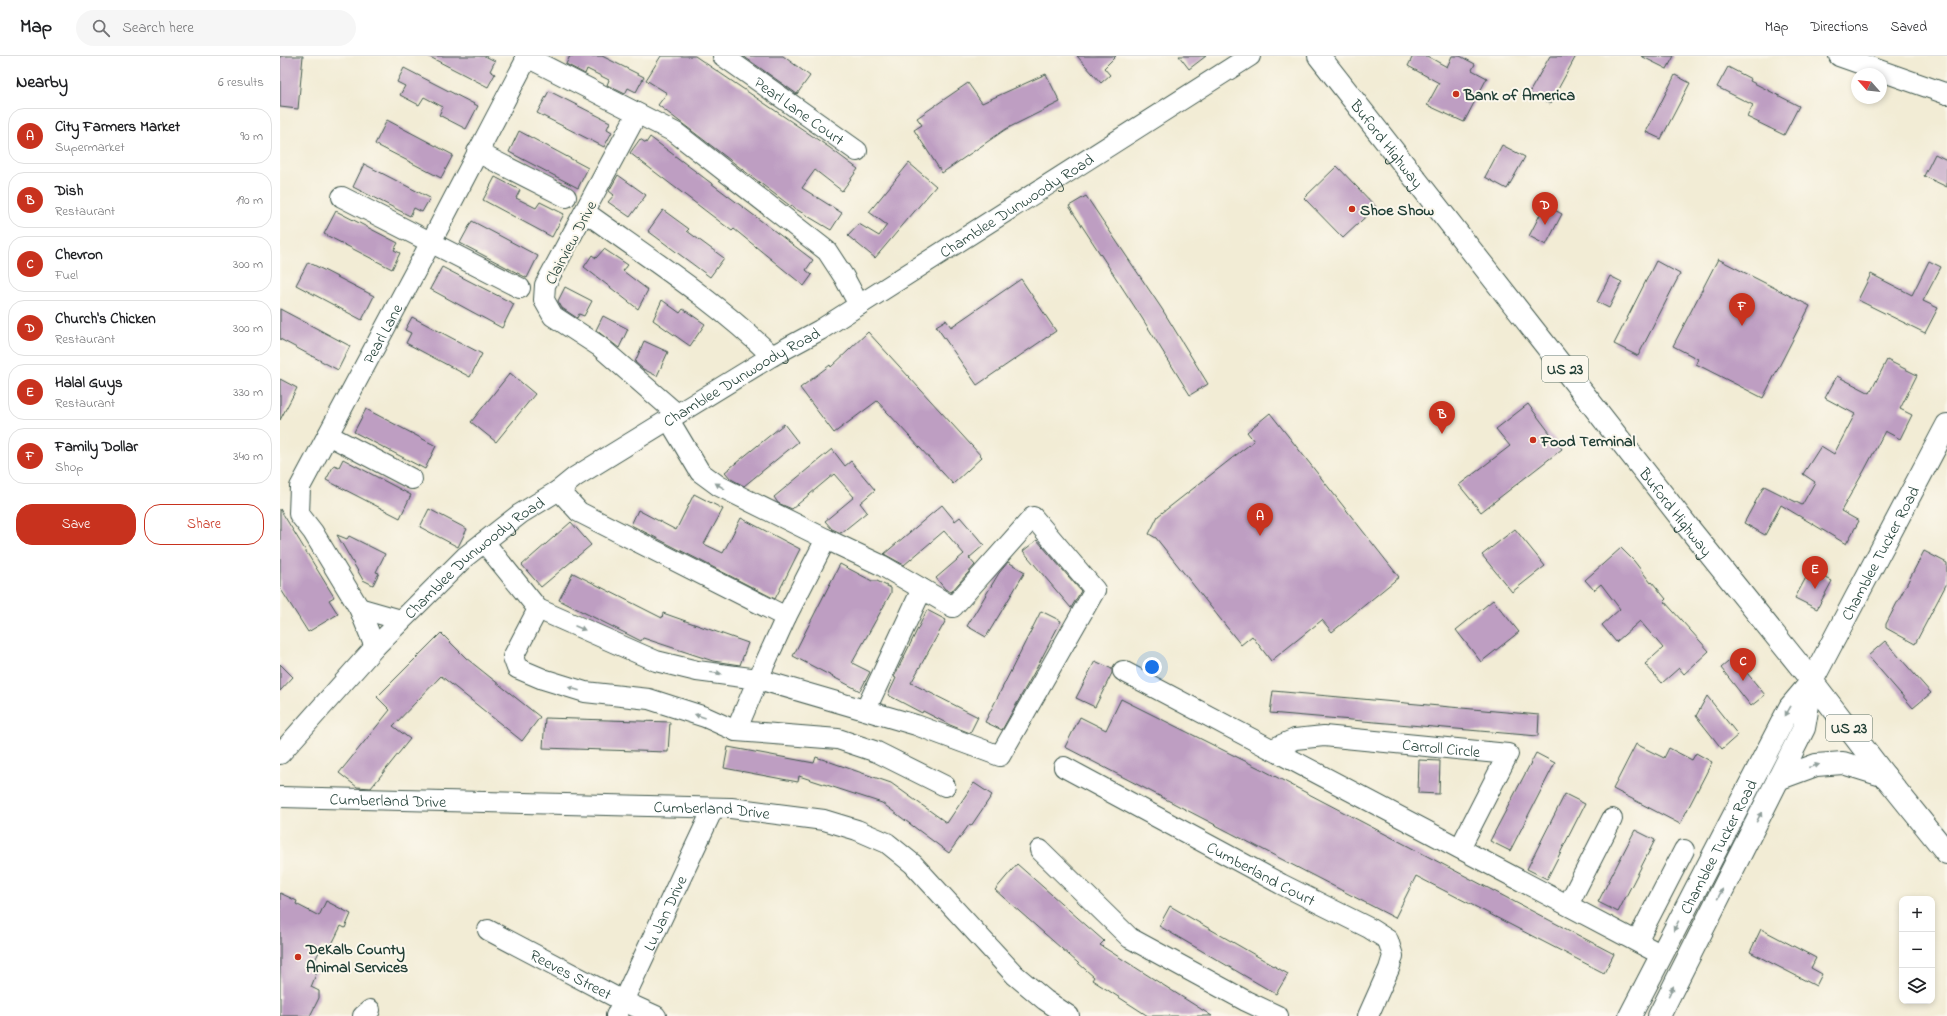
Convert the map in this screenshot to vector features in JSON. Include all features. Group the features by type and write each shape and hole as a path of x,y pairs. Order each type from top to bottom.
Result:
{"main road":[{"name":"Buford Highway","path":"1319,56 1692,532 1812,681 1885,776 1947,853"},
{"name":"Chamblee Tucker Road","path":"1630,1016 1790,707 1812,681 1947,425"},
{"name":"Chamblee Tucker Road","path":"1659,1016 1804,728 1812,681"},
{"path":"1778,779 1816,765 1843,763 1885,776"}],"street":[{"path":"526,56 676,133 827,251 844,277 859,305"},
{"name":"Pearl Lane","path":"375,647 359,608 313,532 299,514 300,487 431,242 526,56"},
{"name":"Pearl Lane Court","path":"723,56 857,152"},
{"name":"Chamblee Dunwoody Road","path":"283,745 375,647 464,557 520,514 559,490 575,477 772,356 815,333 1250,56"},
{"path":"1839,56 1947,94"},
{"name":"Clairview Drive","path":"637,114 586,212 545,285 544,300 553,316 599,346 673,417 700,472 719,486 881,565 954,607 1033,517 1095,590 1000,756 916,725 866,709"},
{"path":"477,152 566,197"},
{"path":"342,197 520,288"},
{"path":"586,212 715,305 746,331 772,356"},
{"path":"328,435 412,479"},
{"path":"559,490 579,512 786,617"},
{"path":"736,731 786,617 826,539"},
{"path":"484,542 536,612 656,661 697,671 758,679 866,709 922,589"},
{"path":"359,608 401,620"},
{"path":"536,612 513,657 517,668 543,679 585,692 649,699 706,717 736,731 838,739 878,752 945,786"},
{"path":"1123,671 1662,955"},
{"name":"Carroll Circle","path":"1272,750 1295,739 1324,736 1508,754 1460,848"},
{"name":"Cumberland Court","path":"1064,767 1281,884 1369,928 1388,940 1393,956 1389,969 1368,1016"},
{"name":"Cumberland Drive","path":"280,797 713,809 731,808 824,820 857,830 887,843 913,864 1015,975 1045,1000 1069,1016"},
{"name":"Lu Jan Drive","path":"620,1009 713,809"},
{"path":"1568,905 1612,819"},
{"path":"1040,850 1130,938 1246,1001 1278,1016"},
{"path":"1637,941 1684,850"},
{"name":"Reeves Street","path":"488,930 620,1009 656,1016"}],"building":[{"path":"280,56 303,56 298,109 280,107"},
{"path":"428,56 485,56 495,61 490,71 495,74 488,87"},
{"path":"570,56 602,56 644,77 636,92 628,88 625,94 607,85 609,80 587,69 585,74 566,64"},
{"path":"661,56 695,56 830,148 858,169 842,191 815,170 802,188 842,213 831,230 789,205 658,105 667,93 646,80"},
{"path":"743,56 783,56 810,76 797,94"},
{"path":"1077,56 1116,56 1104,68 1110,75 1101,83"},
{"path":"1179,56 1206,56 1189,69"},
{"name":"Bank of America","path":"1413,56 1427,56 1447,67 1452,56 1460,56 1475,64 1472,70 1487,78 1464,122 1427,105 1439,83 1408,66"},
{"path":"1550,56 1576,56 1550,104 1529,93"},
{"path":"1641,56 1674,56 1667,69"},
{"path":"1728,67 1751,79 1750,81 1799,106 1784,135 1747,117 1753,105 1717,87"},
{"path":"404,68 478,106 466,129 439,115 443,107 424,97 419,105 400,95 405,86 397,82"},
{"path":"1046,74 1060,102 1006,129 942,173 914,130 922,125 917,118 968,83 982,103"},
{"path":"1675,75 1690,83 1661,139 1646,132"},
{"path":"549,91 610,122 607,129 612,132 604,147 537,113"},
{"path":"387,120 453,155 441,178 375,144"},
{"path":"519,131 588,168 578,188 509,152"},
{"path":"650,137 813,260 806,270 812,275 804,286 734,229 732,231 630,153 640,139 646,143"},
{"path":"1502,145 1525,157 1507,189 1485,177"},
{"path":"1935,154 1947,160 1947,187 1924,176"},
{"path":"909,163 936,186 875,258 848,236 859,224 879,236 887,225 869,212"},
{"path":"364,164 430,198 422,212 414,208 410,216 353,187"},
{"path":"1337,166 1376,207 1343,238 1304,198"},
{"path":"618,175 646,195 630,217 608,202 614,195 609,191"},
{"path":"495,177 520,190 516,198 536,208 540,202 564,214 552,237 483,200"},
{"path":"1086,196 1162,309 1208,384 1190,395 1069,206"},
{"path":"1545,205 1562,214 1546,245 1529,236"},
{"path":"663,210 689,229 687,231 724,258 710,277 648,231"},
{"path":"336,211 398,243 394,250 400,253 392,269 324,234"},
{"path":"472,221 538,256 527,278 460,243"},
{"path":"604,249 628,265 623,271 648,290 638,309 584,267 592,255 596,258"},
{"path":"1718,259 1810,306 1763,398 1696,364 1698,359 1673,346"},
{"path":"1656,261 1680,274 1638,356 1614,344"},
{"path":"1929,261 1941,267 1923,301 1938,308 1925,333 1858,300 1871,274 1912,295"},
{"path":"308,262 374,296 362,320 296,285"},
{"path":"442,267 514,304 502,328 430,289"},
{"path":"1610,276 1622,282 1609,308 1597,302"},
{"path":"1021,279 1056,331 977,385 936,326 946,320 951,327"},
{"path":"565,287 592,301 584,316 579,314 577,318 562,308 558,301"},
{"path":"662,300 680,313 683,309 705,324 690,346 653,320"},
{"path":"280,309 350,346 338,370 280,339"},
{"path":"603,316 628,329 619,348 596,330"},
{"path":"412,317 482,354 470,377 406,343 411,333 405,330"},
{"path":"868,332 982,457 953,484 877,401 834,433 800,388 830,365 831,367"},
{"path":"644,341 668,352 657,376 643,369 635,362"},
{"path":"1887,360 1917,375 1900,409 1912,415 1900,439 1885,431 1841,511 1859,521 1846,544 1781,505 1765,535 1744,523 1764,486 1802,505 1815,482 1803,474 1821,446 1834,454 1855,414 1825,398 1837,376 1870,393"},
{"path":"510,373 535,394 496,442 471,422"},
{"path":"280,379 297,388 280,420"},
{"path":"1528,404 1562,449 1481,512 1459,485 1510,446 1496,429"},
{"path":"366,409 436,446 425,469 354,432"},
{"path":"1270,413 1399,577 1332,632 1322,620 1271,661 1252,636 1241,645 1156,538 1149,534 1158,516 1254,441 1247,432"},
{"path":"784,424 798,442 744,486 731,479 725,472"},
{"path":"832,449 845,466 851,461 875,490 860,503 867,512 841,533 832,529 825,521 854,497 834,474 792,509 778,503 774,497"},
{"path":"343,459 411,495 400,518 326,480 334,465 339,467"},
{"path":"694,494 723,509 704,544 723,553 741,518 800,549 775,599 631,525 638,510 676,530"},
{"path":"942,505 955,521 960,517 984,545 969,558 975,565 951,592 945,589 936,578 964,554 944,531 904,565 884,554"},
{"path":"280,509 334,597 329,600 338,614 308,632 280,588"},
{"path":"429,509 467,529 458,547 420,527"},
{"path":"571,522 591,545 541,587 522,565"},
{"path":"1515,529 1545,566 1512,592 1482,555"},
{"path":"337,535 347,539 349,536 385,554 376,572 379,573 373,585 363,580"},
{"path":"1037,540 1081,591 1071,608 1023,551"},
{"path":"1621,548 1666,599 1664,601 1709,651 1684,674 1679,668 1662,683 1645,664 1663,648 1640,621 1616,642 1602,625 1620,609 1601,584 1594,590 1585,580"},
{"path":"1924,551 1947,563 1947,583 1915,644 1886,628 1886,624"},
{"path":"1008,562 1025,572 986,637 967,626 999,573"},
{"path":"840,564 872,581 877,581 891,588 891,593 852,663 870,672 860,691 793,656"},
{"path":"1810,570 1832,581 1817,609 1795,598"},
{"path":"573,573 662,618 663,613 748,643 740,665 713,661 643,638 641,641 559,600"},
{"path":"1493,600 1519,632 1481,662 1456,630"},
{"path":"927,610 946,620 911,683 978,717 970,733 950,725 923,711 922,713 888,695 896,678 894,677"},
{"path":"1041,611 1061,621 1002,730 985,722"},
{"path":"441,633 466,658 540,717 522,741 441,676 393,726 410,739 371,788 357,787 339,773 390,710 377,697"},
{"path":"1885,641 1931,693 1913,708 1868,656"},
{"path":"1734,657 1765,695 1751,706 1721,668"},
{"path":"1095,661 1112,669 1112,673 1095,707 1076,698"},
{"path":"280,664 293,677 280,691"},
{"path":"1273,691 1539,715 1538,736 1270,713"},
{"path":"1707,696 1738,735 1722,749 1696,716"},
{"path":"1121,699 1261,769 1614,954 1604,973 1416,876 1395,918 1065,747 1080,717 1106,730"},
{"path":"545,718 670,722 668,752 543,748"},
{"path":"1636,744 1664,758 1669,748 1692,760 1696,753 1712,762 1680,824 1613,789"},
{"path":"728,747 814,763 816,757 891,783 947,823 974,783 992,795 971,826 969,825 949,853 882,803 799,776 798,782 724,768"},
{"path":"1536,753 1555,763 1510,851 1490,841"},
{"path":"1419,760 1440,761 1439,794 1418,793"},
{"path":"1565,794 1585,804 1547,879 1527,869"},
{"path":"1635,830 1655,840 1618,912 1598,902"},
{"path":"1017,864 1104,941 1100,945 1212,1016 1148,1016 1092,980 1094,977 995,890"},
{"name":"DeKalb County Animal Services","path":"280,893 297,901 296,904 319,916 326,901 351,914 345,928 341,926 329,950 322,946 313,964 319,967 311,987 319,991 319,998 310,1016 280,1016"},
{"path":"1170,906 1288,974 1276,994 1159,926"},
{"path":"1761,929 1816,958 1811,968 1822,974 1816,986 1750,952"}],"place":[{"name":"Bank of America","path":"1456,94"},
{"name":"Shoe Show","path":"1352,209"},
{"name":"Church's Chicken","path":"1545,225"},
{"name":"Family Dollar","path":"1742,326"},
{"name":"Dish","path":"1442,434"},
{"name":"Food Terminal","path":"1533,440"},
{"name":"City Farmers Market","path":"1260,536"},
{"name":"Halal Guys","path":"1815,589"},
{"name":"Chevron","path":"1743,681"},
{"name":"DeKalb County Animal Services","path":"298,957"}]}
